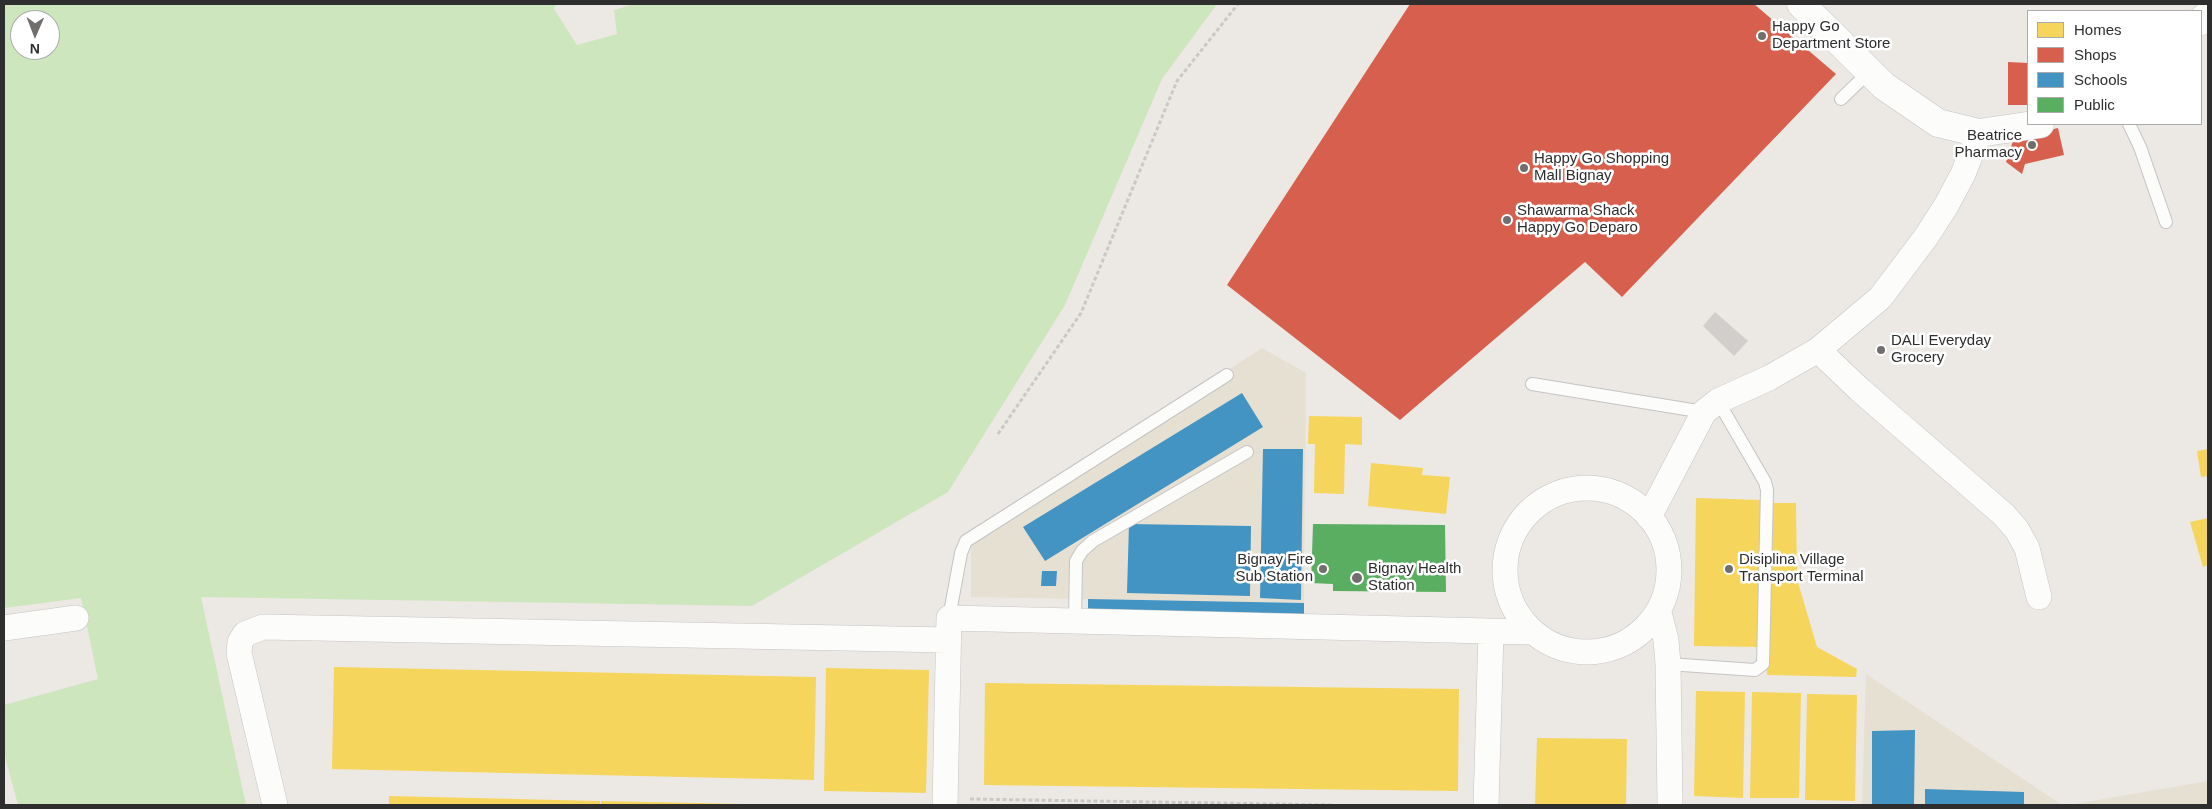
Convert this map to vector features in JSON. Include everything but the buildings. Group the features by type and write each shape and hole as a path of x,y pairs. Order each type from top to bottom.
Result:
{"main road":[{"path":"1801,4 1870,70 1884,86 1938,123 1979,133 2033,125"}],"street":[{"path":"1649,517 1711,407 1818,350 1880,298 1926,237 1963,174 1979,133"},
{"path":"1818,350 1859,389 2004,515 2017,530 2027,548 2039,597"},
{"path":"1588,488 1616,493 1642,508 1660,530 1669,557 1669,586 1659,612 1640,634 1615,648 1584,652 1561,649 1530,632 1519,619 1508,596 1504,570 1508,544 1520,521 1539,503 1562,492 1588,488"},
{"path":"1659,612 1666,640 1668,664 1670,805"},
{"path":"4,628 76,618"},
{"path":"275,805 239,653 240,642 245,634 264,627 949,629 1074,621 1530,632"},
{"path":"945,802 949,629"},
{"path":"1486,805 1491,632"}],"lane":[{"path":"1841,99 1870,70"},
{"path":"2129,125 2140,147 2166,222"},
{"path":"949,629 960,553 966,542 1227,375"},
{"path":"1532,384 1711,407 1764,482 1767,490 1763,664 1755,670 1668,664"},
{"path":"1074,621 1076,561 1093,541 1247,452"}],"path":[{"path":"998,434 1081,313 1177,82 1238,4"},
{"path":"945,802 1334,805"}],"shaded area":[{"path":"1262,348 1306,373 1304,603 971,597 971,538"},
{"path":"1866,674 2062,805 1862,805"},
{"path":"2208,781 2208,805 2069,805"}],"green space":[{"path":"4,4 556,4 554,9 577,45 617,34 614,10 634,4 1217,4 1162,79 1065,305 948,492 752,606 201,597 246,805 18,805 4,753 4,705 98,679 81,598 4,608"}],"place":[{"name":"Happy Go Department Store","path":"1762,36"},
{"name":"Beatrice Pharmacy","path":"2032,145"},
{"name":"Happy Go Shopping Mall Bignay","path":"1524,168"},
{"name":"Shawarma Shack Happy Go Deparo","path":"1507,220"},
{"name":"DALI Everyday Grocery","path":"1881,350"},
{"name":"Bignay Fire Sub Station","path":"1323,569"},
{"name":"Disiplina Village Transport Terminal","path":"1729,569"},
{"name":"Bignay Health Station","path":"1357,578"}]}
